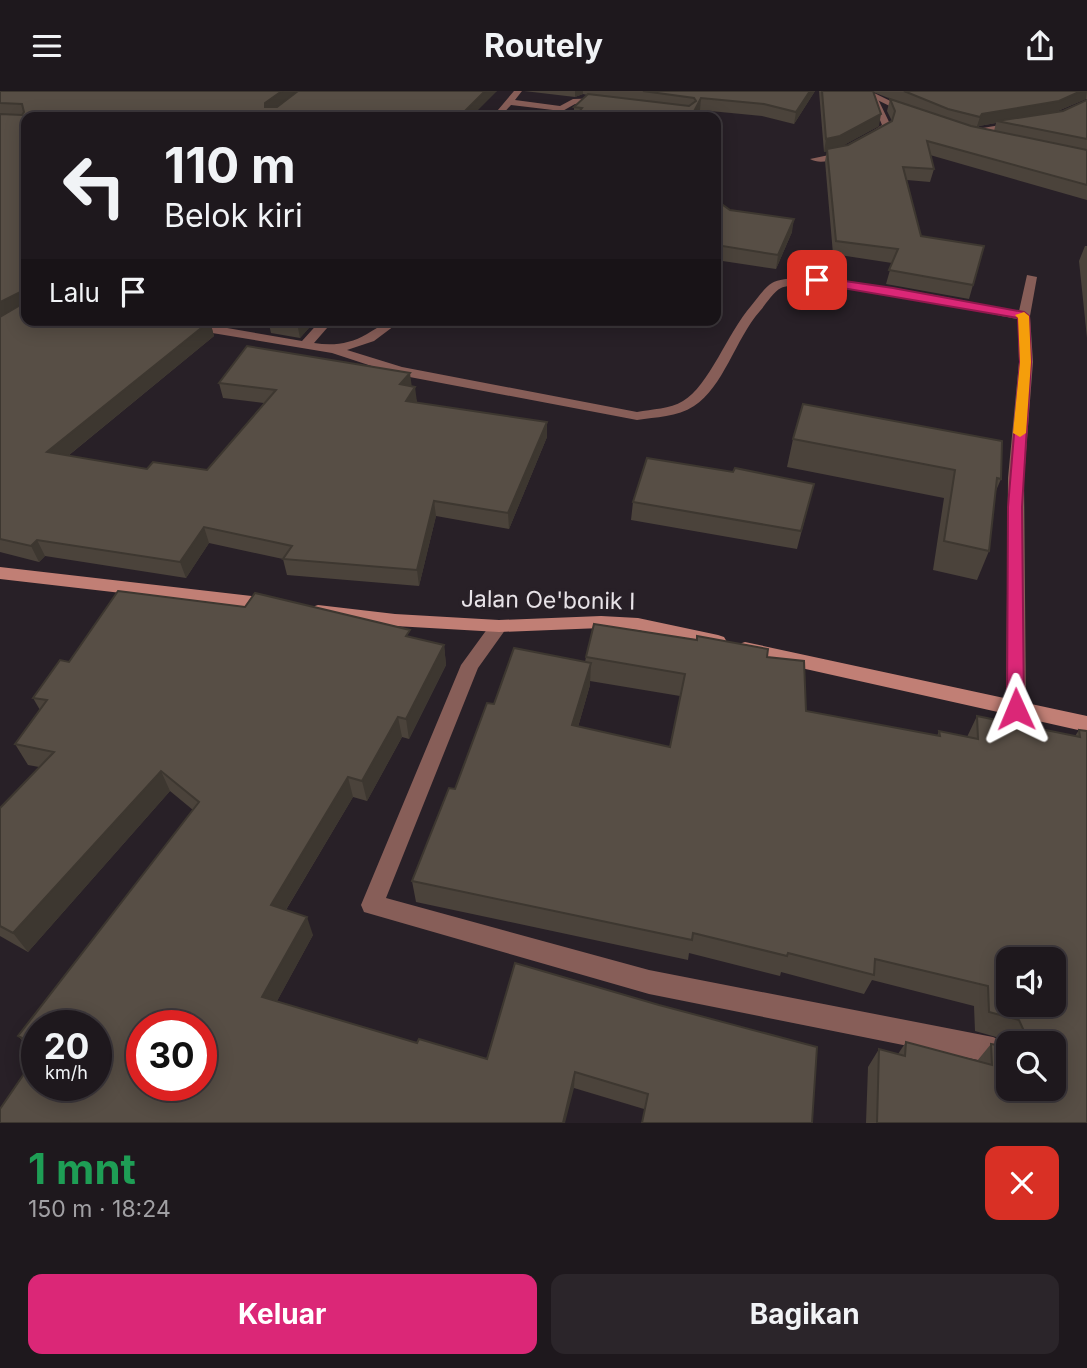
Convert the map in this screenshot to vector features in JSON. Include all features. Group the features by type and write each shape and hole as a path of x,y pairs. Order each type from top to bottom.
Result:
{"street":[{"path":"500,112 518,91"},
{"path":"863,91 916,115"},
{"path":"815,159 831,157 887,126 873,97"},
{"path":"553,112 583,100 621,103"},
{"path":"508,102 559,108"},
{"path":"969,131 1031,122"},
{"path":"959,128 998,138"},
{"path":"1016,709 1015,507 1026,362 1024,316 1031,277"},
{"path":"193,326 334,350 399,371 638,416 670,411 688,404 704,391 741,325 775,286 786,282 825,281 1024,316"},
{"path":"305,345 322,326"},
{"path":"334,350 370,338 387,326"},
{"name":"Jalan Oe'bonik I","path":"0,573 395,620 499,626 601,622 638,624 1087,724"},
{"path":"499,626 470,665 372,905 649,982 993,1050"}],"building":[{"path":"0,91 282,91 265,103 265,107 277,107 298,91 485,91 464,112 24,112 22,104 0,103"},
{"path":"643,91 810,91 796,112 764,104 701,98 694,112 579,112 582,108 574,107 588,94 689,106 696,101 694,98"},
{"path":"822,91 873,91 881,114 840,136 826,139"},
{"path":"904,91 1081,91 1059,101 982,114 980,117 948,109"},
{"path":"890,99 971,126 1087,150 1087,185 927,141 934,169 903,167 921,236 984,246 973,285 889,270 898,249 836,241 827,149 848,145 892,121 895,111"},
{"path":"1087,100 1087,139 997,121 1063,111"},
{"path":"0,114 21,115 21,292 0,302"},
{"path":"721,204 730,210 794,219 778,255 721,246"},
{"path":"21,305 21,326 204,326 47,452 147,469 153,462 207,470 276,390 219,383 247,346 410,373 400,384 415,387 406,401 547,422 508,513 434,501 417,570 283,559 292,546 204,527 180,562 37,540 31,546 0,539 0,317"},
{"path":"803,404 1002,441 1001,479 997,478 989,551 944,541 955,470 793,439"},
{"path":"647,458 733,472 735,468 814,484 801,531 633,502"},
{"path":"118,591 245,607 255,593 410,630 406,636 444,645 406,719 398,717 362,781 348,777 271,905 307,917 262,997 417,1043 419,1039 487,1059 515,963 817,1047 812,1123 642,1123 648,1094 575,1072 563,1123 0,1123 0,1109 21,1078 21,1101 112,1101 112,1010 38,1010 199,802 161,771 13,933 0,926 0,808 54,752 15,744 47,700 33,698 60,660 69,662"},
{"path":"594,624 697,640 697,636 768,649 767,657 804,661 806,711 940,736 939,731 978,739 977,716 1080,737 1079,730 1087,731 1087,1123 877,1123 879,1049 905,1056 906,1042 992,1065 991,1044 996,1045 996,1101 1066,1101 1066,1031 1024,1031 1019,1020 1008,1017 1066,1017 1066,947 996,947 996,1014 989,1012 988,986 875,959 874,975 693,933 692,940 412,881 449,788 455,789 487,703 494,704 514,648 591,663 572,725 670,747 685,674 586,657"}],"slow traffic":[{"path":"1020,433 1026,362 1024,316 1021,315"}],"route":[{"path":"817,280 893,291 1024,316 1026,362 1015,507 1016,709"}]}
